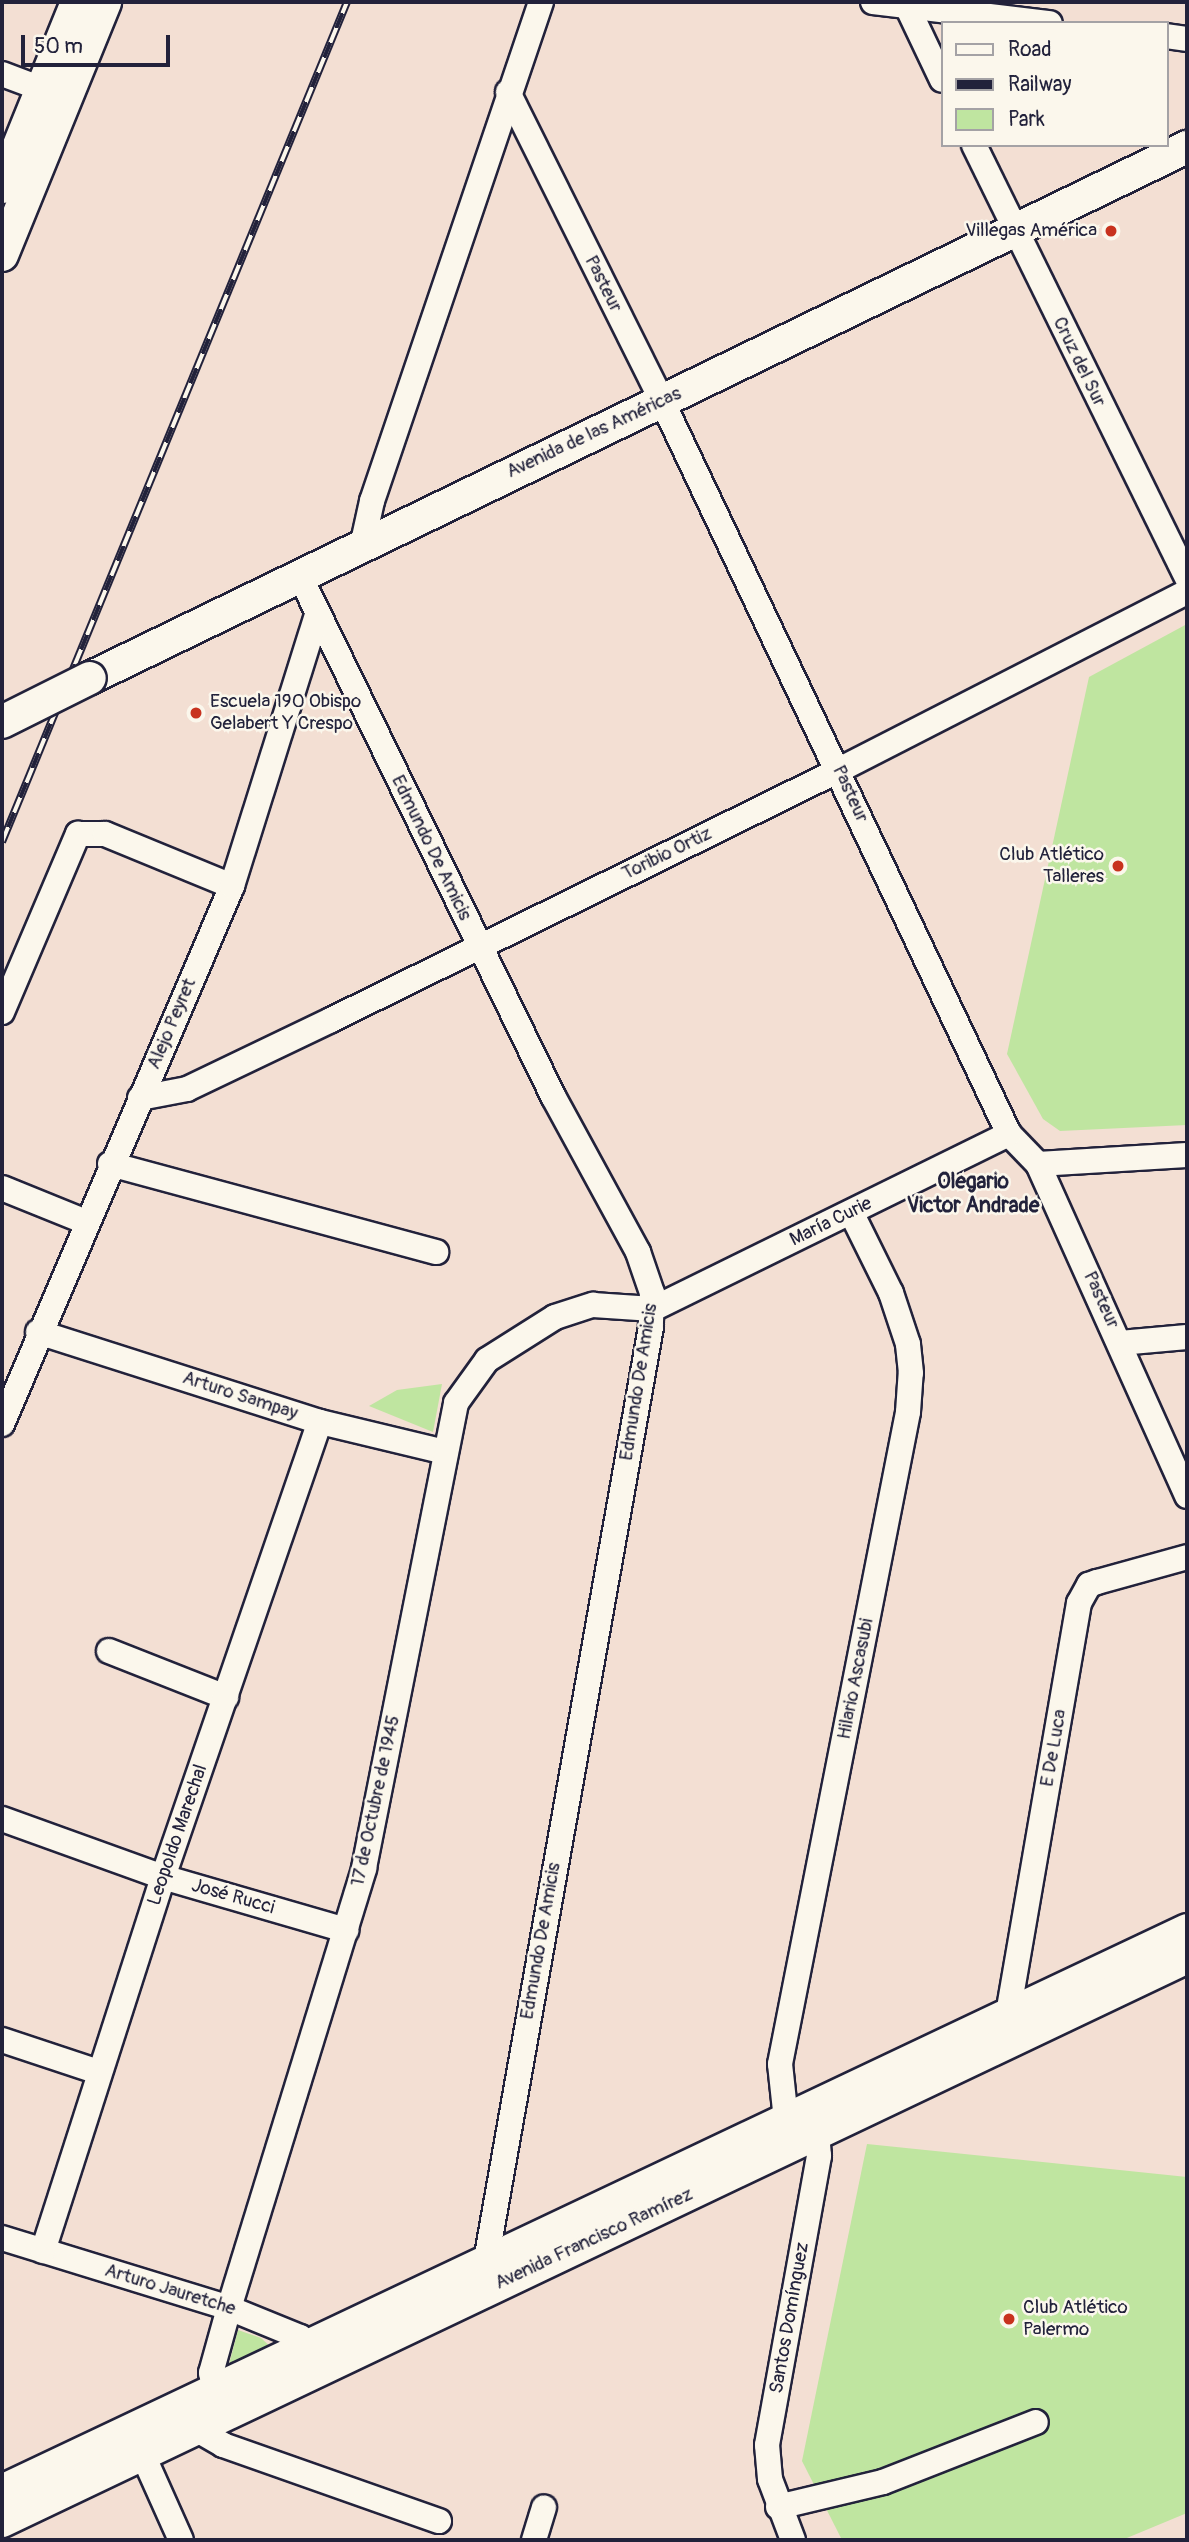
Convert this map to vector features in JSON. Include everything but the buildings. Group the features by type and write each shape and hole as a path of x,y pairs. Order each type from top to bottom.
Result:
{"main road":[{"path":"2,187 77,2"},
{"path":"2,255 105,2"},
{"name":"Avenida de las Américas","path":"2,722 363,542 662,401 1187,146"},
{"name":"Avenida Francisco Ramírez","path":"2,2521 142,2454 209,2412 486,2261 1187,1930"},
{"name":"Avenida Francisco Ramírez","path":"314,2356 817,2135 1187,1957"},
{"name":"Avenida Francisco Ramírez","path":"2,2491 209,2412"}],"street":[{"path":"363,542 372,501 508,92 541,2"},
{"path":"873,2 1035,21"},
{"path":"906,4 940,76"},
{"path":"1168,36 1187,39"},
{"path":"2,74 42,89"},
{"name":"Pasteur","path":"508,92 662,401 1009,1134 1038,1164 1187,1496"},
{"name":"Cruz del Sur","path":"975,147 1187,577"},
{"name":"Edmundo De Amicis","path":"299,574 478,946 638,1252 648,1274 653,1309 486,2261"},
{"name":"Toribio Ortiz","path":"141,1098 187,1089 839,770 1187,592"},
{"name":"Alejo Peyret","path":"2,1424 38,1332 232,886 317,615"},
{"path":"2,1012 78,834 106,834 232,886"},
{"name":"María Curie","path":"653,1309 1009,1134"},
{"path":"1038,1164 1187,1155"},
{"path":"110,1164 436,1252"},
{"path":"2,1188 86,1222"},
{"name":"Hilario Ascasubi","path":"786,2120 780,2064 910,1386 902,1322 851,1212"},
{"name":"17 de Octubre de 1945","path":"209,2412 211,2373 229,2308 364,1868 456,1403 467,1382 500,1349 573,1309 593,1305 653,1309"},
{"name":"Arturo Sampay","path":"38,1332 320,1422 445,1452"},
{"path":"1120,1343 1187,1337"},
{"name":"Leopoldo Marechal","path":"43,2251 163,1877 320,1422"},
{"name":"E De Luca","path":"1008,2014 1079,1603 1089,1585 1187,1557"},
{"path":"109,1651 226,1697"},
{"name":"José Rucci","path":"2,1819 163,1877 346,1930"},
{"path":"2,2040 99,2072"},
{"name":"Santos Domínguez","path":"793,2540 778,2507 767,2445 818,2164 817,2135 837,2096"},
{"path":"786,2120 817,2135"},
{"name":"Arturo Jauretche","path":"2,2238 229,2308 314,2356"},
{"path":"209,2412 223,2445 439,2521"},
{"path":"778,2507 883,2482 1036,2422"},
{"path":"142,2454 181,2540"},
{"path":"534,2540 544,2508"}],"green space":[{"name":"Club Atlético Talleres","path":"1187,624 1187,1125 1060,1131 1043,1119 1007,1054 1089,677"},
{"path":"442,1384 433,1432 369,1406 397,1390"},
{"name":"Club Atlético Palermo","path":"867,2144 1187,2177 1187,2513 1122,2540 842,2540 802,2461"},
{"path":"238,2330 261,2338 273,2349 227,2372"}],"railway":[{"path":"2,842 347,2"}],"place":[{"name":"Villegas América","path":"1111,231"},
{"name":"Escuela 190 Obispo Gelabert Y Crespo","path":"196,713"},
{"name":"Club Atlético Talleres","path":"1118,866"},
{"name":"Club Atlético Palermo","path":"1009,2319"}],"district":[{"name":"Olegario Victor Andrade","path":"973,1194"}]}
